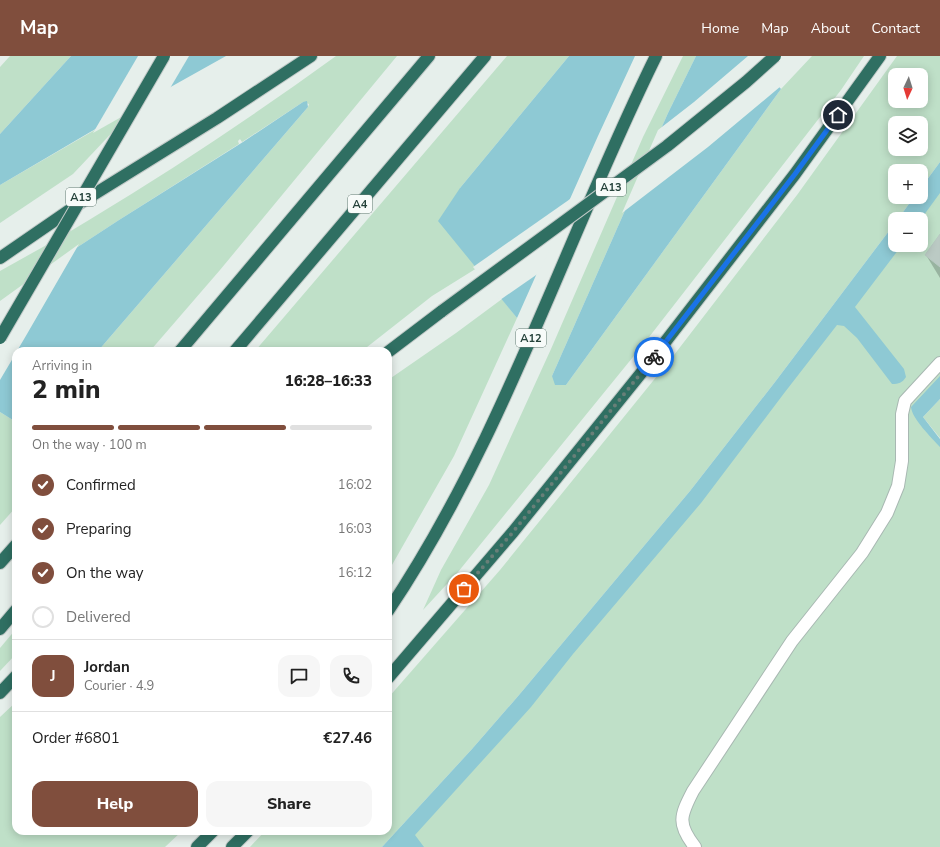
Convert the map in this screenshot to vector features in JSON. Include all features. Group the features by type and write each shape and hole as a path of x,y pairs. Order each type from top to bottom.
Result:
{"highway":[{"name":"A13","path":"0,338 164,56"},
{"path":"0,258 80,204 217,118 311,56"},
{"path":"183,347 429,56"},
{"name":"A4","path":"238,347 485,56"},
{"name":"A12","path":"392,605 406,585 458,493 514,378 631,106 656,56"},
{"name":"A13","path":"392,349 668,146 746,82 775,56"},
{"path":"392,673 513,532 642,372 795,174 880,56"},
{"path":"0,563 12,550"},
{"path":"0,629 12,615"},
{"path":"0,693 12,680"},
{"path":"197,847 209,835"},
{"path":"232,847 244,835"}],"lane":[{"path":"695,847 682,826 683,810 693,792 792,641 862,553 887,512 898,486 902,461 902,414 905,401 940,362"}],"green space":[{"path":"10,56 71,56 0,134 0,67"},
{"path":"336,56 397,56 220,270 153,347 101,347 309,104 303,102 242,142 240,139 238,141 239,144 70,252 0,303 0,271 121,201 276,99"},
{"path":"507,56 569,56 460,188 477,268 432,296 367,347 258,347"},
{"path":"683,56 696,56 668,113 552,376 566,385 781,89 812,56 864,56 841,90 646,341 458,572 423,610 441,570 489,485 551,349 643,137"},
{"path":"897,56 940,56 940,162 928,178 928,164 888,164 888,204 909,204 903,212 888,212 888,232 775,382 690,491 472,749 382,847 250,847 261,835 392,835 392,693 500,570 674,355 797,195 888,69 888,108 928,108 928,68 888,68"},
{"path":"138,105 73,174 0,223 0,185"},
{"path":"940,174 940,385 916,410 940,442 940,847 392,847 472,760 889,252 928,252 928,212 924,212"},
{"path":"502,299 517,318 454,456 392,565 392,377"},
{"path":"940,399 940,438 923,417"},
{"path":"0,412 12,420 12,512 0,525"},
{"path":"12,634 12,658 0,671 0,648"},
{"path":"12,706 12,835 178,835 165,847 0,847 0,717"}],"water":[{"path":"71,56 226,56 92,131 0,185 0,134"},
{"path":"569,56 635,56 517,318 438,221 460,188"},
{"path":"696,56 751,56 781,89 566,385 555,385 552,376 668,113"},
{"path":"307,101 308,107 101,347 12,347 12,420 0,412 0,303 70,252 303,102"},
{"path":"940,162 940,193 926,212 903,212 909,204 928,204 928,178"},
{"path":"888,232 888,252 897,252 855,307 904,369 905,379 900,383 892,384 857,338 844,326 837,325 701,503 573,654 531,707 415,835 424,847 382,847 472,749 519,695 690,491 775,382"},
{"path":"940,376 940,399 923,417 940,439 940,447 919,423 912,412 911,407"}],"pier":[{"path":"138,56 189,56 169,90 93,133"},
{"path":"748,56 753,56 781,86 708,147 622,213 658,130 694,102"},
{"path":"573,197 539,273 500,300 473,267"},
{"path":"79,244 19,347 12,347 12,360 0,380 0,301"}],"building":[{"path":"940,234 940,267 925,255"}],"way so far":[{"path":"464,589 513,532 654,357"}],"route":[{"path":"654,357 795,174 838,115"}]}
